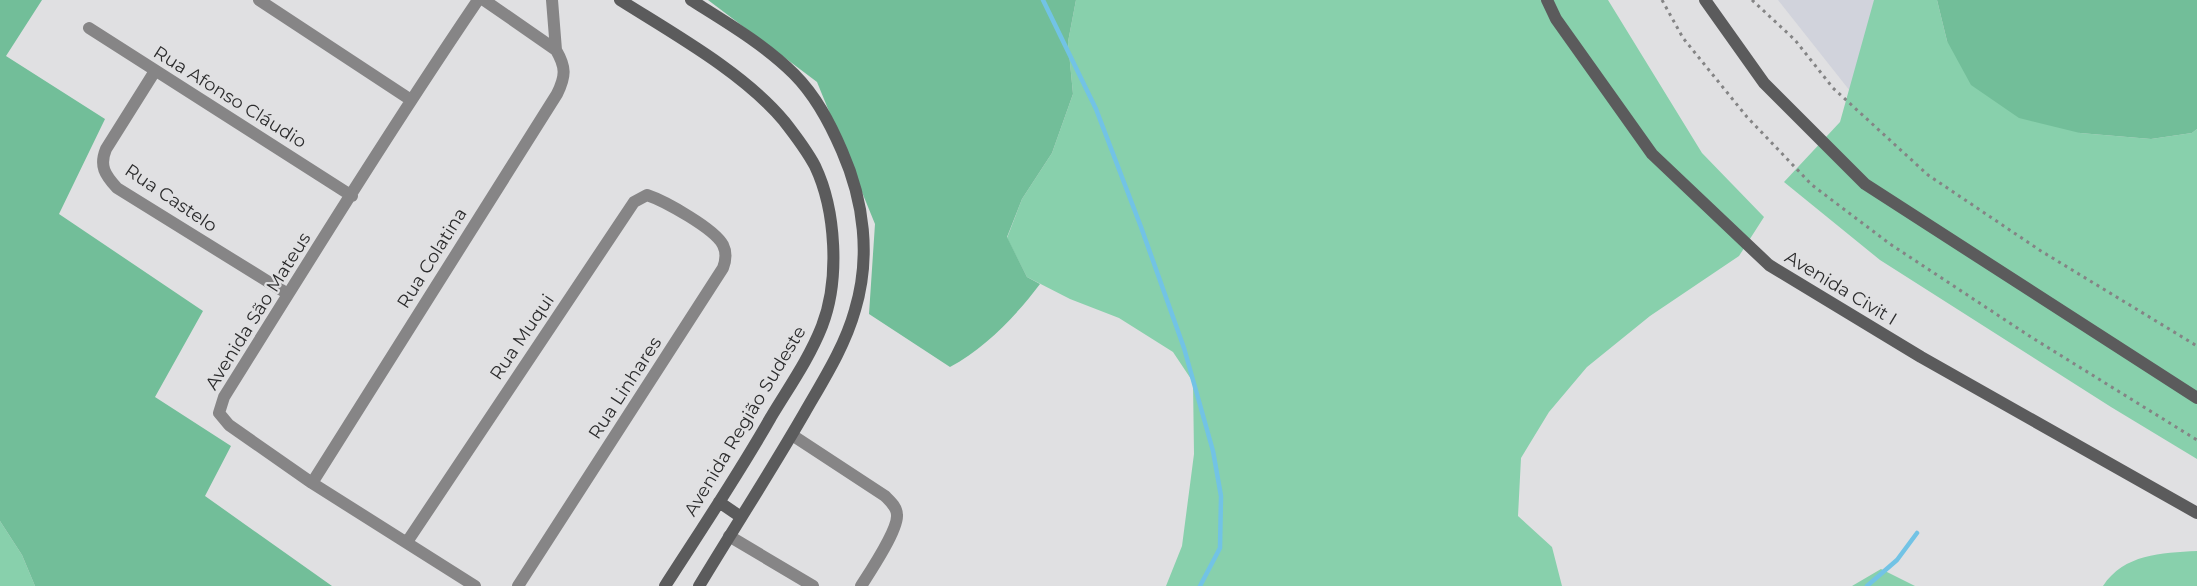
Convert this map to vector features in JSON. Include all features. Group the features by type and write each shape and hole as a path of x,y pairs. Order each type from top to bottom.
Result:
{"main road":[{"name":"Avenida Região Sudeste","path":"620,0 709,57 763,100 783,120 814,166 825,195 832,233 830,294 823,324 807,359 665,586"},
{"path":"691,0 767,51 794,74 812,95 830,122 848,164 858,196 863,228 863,264 856,309 845,338 792,435 699,586"},
{"name":"Avenida Civit I","path":"1547,0 1556,19 1652,154 1769,265 1921,357 2197,513"},
{"path":"1705,0 1764,83 1865,184 2197,398"},
{"path":"719,502 741,517"}],"street":[{"path":"259,0 411,100"},
{"name":"Avenida São Mateus","path":"474,586 312,483 229,425 219,412 224,397 288,294 411,100 478,0"},
{"path":"484,0 556,50"},
{"name":"Rua Colatina","path":"312,483 557,94 566,71 556,50 552,0"},
{"name":"Rua Afonso Cláudio","path":"89,28 352,196"},
{"name":"Rua Castelo","path":"155,71 106,149 102,159 104,171 117,188 288,294"},
{"name":"Rua Muqui","path":"407,542 634,202 647,195 688,216"},
{"name":"Rua Linhares","path":"518,586 723,268 726,260 723,243 688,216"},
{"path":"792,435 893,503 897,522 861,586"},
{"path":"729,536 813,586"}],"path":[{"path":"1662,0 1690,46 1747,117 1812,185 1899,250 2031,337 2197,440"},
{"path":"1752,0 1795,40 1833,88 1928,175 2041,251 2197,346"}],"shaded area":[{"path":"1778,0 1879,0 1854,96"}],"green space":[{"path":"0,0 42,0 6,56 105,119 59,214 203,311 155,397 231,446 205,496 332,586 35,586 22,555 0,521"},
{"path":"708,0 1076,0 1068,42 1073,94 1052,153 1022,199 1007,237 1027,277 1040,284 1021,308 988,341 950,367 869,314 875,224 817,82"},
{"path":"1076,0 1608,0 1702,153 1764,217 1739,256 1650,316 1587,367 1549,412 1521,458 1518,516 1552,547 1562,586 1166,586 1182,546 1194,454 1193,382 1173,352 1119,318 1070,299 1027,277 1007,238 1022,199 1052,153 1073,94 1068,42"},
{"path":"1874,0 1937,0 1947,41 2080,133 2151,139 2192,133 2197,129 2197,459 1880,260 1784,182 1840,122"},
{"path":"1937,0 2197,0 2197,129 2192,133 2151,139 2080,133 2019,118 1971,85 1947,41"},
{"path":"0,521 22,555 35,586 0,586"},
{"path":"2197,551 2197,586 2103,586 2121,567 2132,561 2170,553"},
{"path":"1881,569 1915,586 1852,586"}],"waterway":[{"path":"1043,0 1096,109 1141,227 1184,348 1213,451 1221,496 1220,548 1200,586"},
{"path":"1867,586 1897,560 1917,533"}]}
